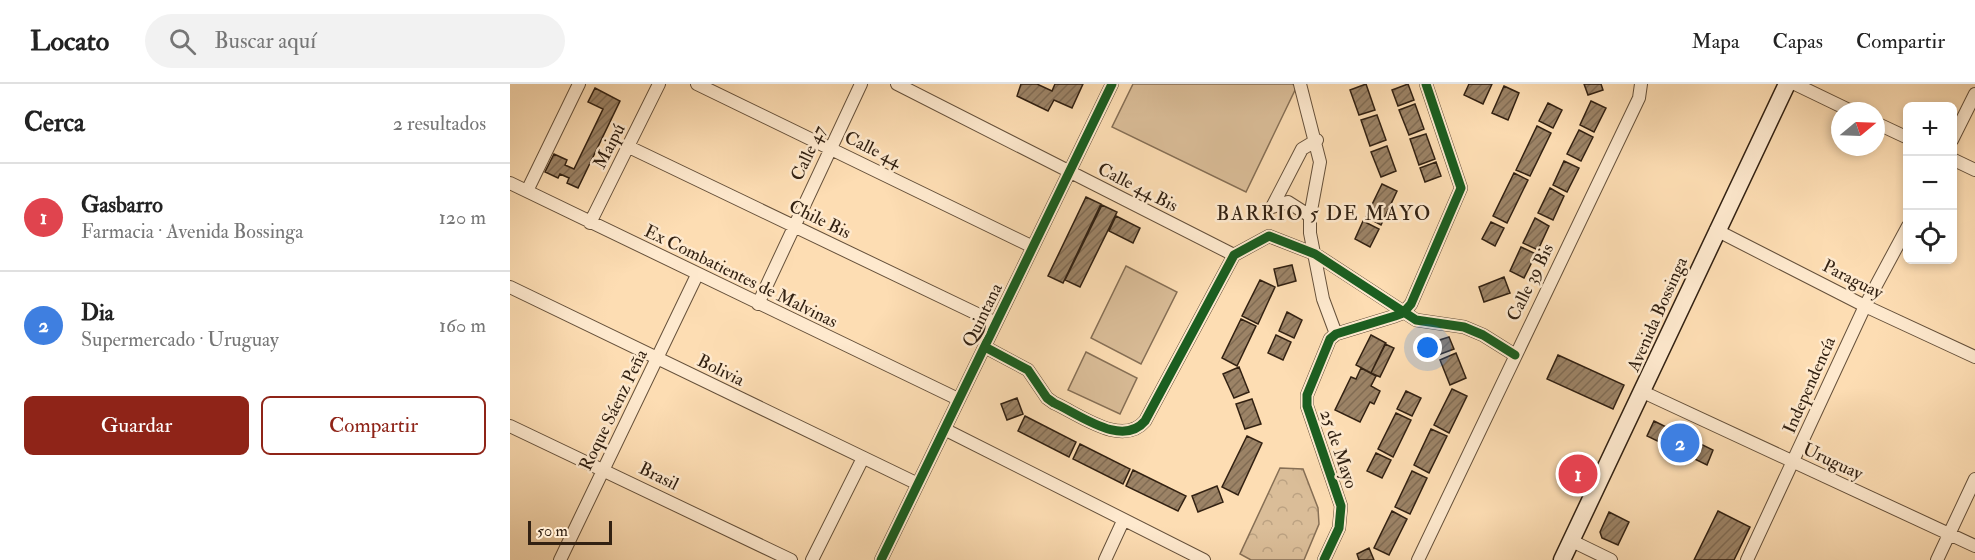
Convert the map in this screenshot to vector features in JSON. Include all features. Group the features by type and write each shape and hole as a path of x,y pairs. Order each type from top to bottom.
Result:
{"main road":[{"name":"Avenida Bossinga","path":"1562,560 1787,84"}],"street":[{"path":"527,191 579,84"},
{"name":"Maipú","path":"590,223 659,84"},
{"name":"Calle 44","path":"696,84 1033,247"},
{"name":"Calle 47","path":"758,304 861,84"},
{"name":"Calle 44 Bis","path":"897,84 1071,170 1234,255"},
{"name":"Quintana","path":"881,560 1112,84"},
{"path":"1300,84 1317,140 1320,162 1310,216 1315,254 1323,298 1336,333 1403,313 1411,304 1459,198 1461,188 1459,176 1426,84"},
{"name":"Calle 39 Bis","path":"1418,560 1639,98 1641,84"},
{"path":"1795,84 1832,102"},
{"path":"1957,131 1975,93"},
{"path":"1885,127 1903,136"},
{"path":"1310,216 1288,202 1272,207 1302,148 1317,140"},
{"name":"Chile Bis","path":"629,147 996,323"},
{"path":"1957,161 1975,170"},
{"name":"Ex Combatientes de Malvinas","path":"510,183 958,399"},
{"name":"Paraguay","path":"1716,230 1865,306 1975,357"},
{"name":"Independencía","path":"1747,560 1865,306 1903,235"},
{"path":"985,347 1028,370 1047,398 1054,403 1115,432 1132,432 1145,421 1234,255 1248,245 1269,236 1315,254 1416,320 1464,327 1483,334 1515,355"},
{"name":"Roque Sáenz Peña","path":"560,560 697,275"},
{"name":"Bolivia","path":"510,287 918,484"},
{"name":"25 de Mayo","path":"1324,560 1339,528 1341,506 1307,406 1307,395 1330,339 1336,333"},
{"name":"Uruguay","path":"1643,392 1975,546"},
{"name":"Brasil","path":"510,426 791,560"},
{"path":"946,430 1204,560"},
{"path":"812,560 862,458"},
{"path":"1937,560 1975,480"},
{"path":"1105,560 1123,521"},
{"path":"1572,541 1611,560"}],"green space":[{"path":"1133,84 1292,84 1297,86 1246,192 1112,127"},
{"path":"1126,266 1177,292 1141,364 1091,338"},
{"path":"1086,352 1137,378 1120,414 1068,390"},
{"path":"1280,468 1303,469 1318,508 1319,524 1304,560 1251,560 1240,554"}],"building":[{"path":"1021,84 1037,84 1052,91 1055,84 1083,84 1072,108 1054,100 1048,111 1017,96"},
{"path":"1366,84 1375,110 1359,115 1350,90"},
{"path":"1408,84 1414,100 1398,106 1392,90"},
{"path":"1469,84 1492,84 1483,104 1464,95"},
{"path":"1584,84 1601,84 1603,90 1588,95"},
{"path":"1504,86 1519,93 1508,120 1492,113"},
{"path":"595,88 620,101 578,188 567,183 569,178 560,174 558,178 545,172 554,154 567,160 565,165 574,169 603,109 588,102"},
{"path":"1591,101 1606,108 1594,132 1580,125"},
{"path":"1548,103 1562,110 1553,128 1539,121"},
{"path":"1415,104 1424,129 1409,135 1399,110"},
{"path":"1377,115 1386,140 1370,146 1361,120"},
{"path":"1537,126 1551,133 1530,176 1516,170"},
{"path":"1579,130 1593,137 1581,161 1567,154"},
{"path":"1426,134 1435,159 1419,165 1410,139"},
{"path":"1387,146 1396,171 1381,177 1371,152"},
{"path":"1564,161 1579,168 1567,192 1553,185"},
{"path":"1436,162 1441,176 1425,182 1420,168"},
{"path":"1514,173 1528,180 1507,223 1493,216"},
{"path":"1382,184 1397,191 1381,225 1366,217"},
{"path":"1550,188 1564,196 1553,220 1538,213"},
{"path":"1086,197 1101,204 1063,283 1048,276"},
{"path":"1102,205 1117,212 1080,287 1065,280"},
{"path":"1116,216 1140,228 1133,243 1109,231"},
{"path":"1535,218 1549,226 1538,250 1523,243"},
{"path":"1363,221 1379,229 1370,247 1355,239"},
{"path":"1491,222 1504,228 1495,246 1482,239"},
{"path":"1521,247 1536,254 1524,278 1510,271"},
{"path":"1292,265 1296,281 1278,286 1274,269"},
{"path":"1504,277 1510,293 1484,302 1479,287"},
{"path":"1260,280 1275,287 1258,324 1242,316"},
{"path":"1287,312 1302,320 1294,338 1279,331"},
{"path":"1241,319 1256,326 1237,366 1222,358"},
{"path":"1276,335 1291,342 1283,360 1268,353"},
{"path":"1371,335 1386,343 1371,373 1356,365"},
{"path":"1449,337 1454,349 1438,355 1433,342"},
{"path":"1385,344 1394,348 1380,377 1371,373"},
{"path":"1456,353 1466,378 1450,385 1440,360"},
{"path":"1558,355 1624,385 1613,409 1547,379"},
{"path":"1239,367 1249,392 1234,398 1223,374"},
{"path":"1361,368 1376,376 1371,386 1380,391 1374,404 1370,402 1360,422 1335,410 1351,377 1356,379"},
{"path":"1452,389 1467,396 1449,433 1434,425"},
{"path":"1406,391 1421,398 1412,416 1397,409"},
{"path":"1017,398 1023,414 1007,420 1001,404"},
{"path":"1252,399 1261,424 1245,429 1236,404"},
{"path":"1396,413 1411,420 1393,457 1378,449"},
{"path":"1025,416 1076,442 1069,457 1018,431"},
{"path":"1654,421 1713,450 1707,465 1647,436"},
{"path":"1431,429 1447,436 1429,473 1414,465"},
{"path":"1247,436 1262,443 1238,495 1222,487"},
{"path":"1080,444 1130,469 1123,484 1073,459"},
{"path":"1376,453 1391,460 1382,478 1367,471"},
{"path":"1133,470 1186,496 1178,511 1126,486"},
{"path":"1412,471 1427,478 1410,514 1395,507"},
{"path":"1217,486 1223,502 1198,512 1192,496"},
{"path":"1392,511 1407,519 1389,555 1374,548"},
{"path":"1718,511 1750,527 1734,560 1694,560"},
{"path":"1609,512 1629,522 1618,545 1602,538 1600,532"},
{"path":"1369,548 1374,560 1359,560 1357,554"}],"cycle path":[{"path":"881,560 1112,84"},
{"path":"1324,560 1339,528 1341,506 1307,406 1307,395 1330,339 1336,334 1403,313 1411,304 1461,188 1426,84"},
{"path":"985,347 1028,370 1047,398 1054,403 1088,421 1113,430 1125,431 1136,428 1145,421 1234,255 1269,236 1315,254 1416,320 1464,327 1483,335 1515,355"}],"place":[{"name":"Dia","path":"1680,443"},
{"name":"Gasbarro","path":"1578,474"}],"district":[{"name":"BARRIO 5 DE MAYO","path":"1324,213"}]}
